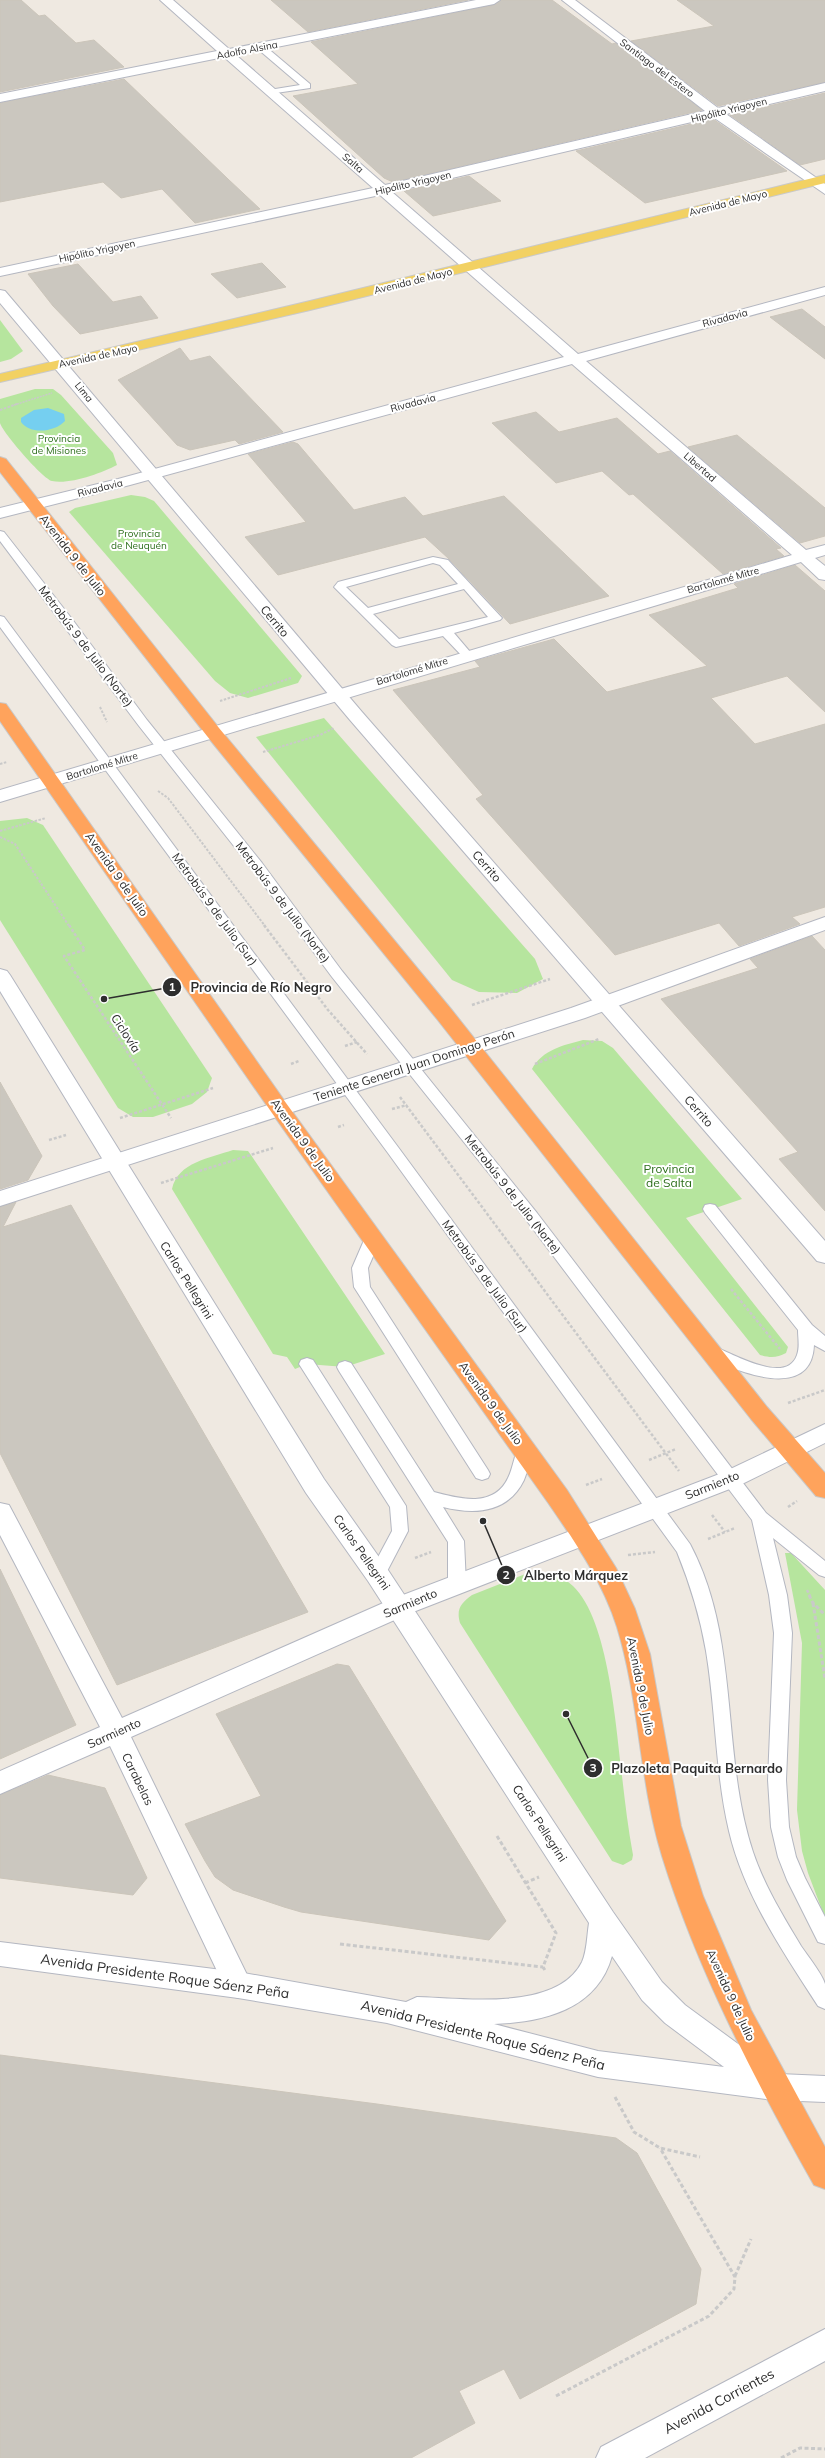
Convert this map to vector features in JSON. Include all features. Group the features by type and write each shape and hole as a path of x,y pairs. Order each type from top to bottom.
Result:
{"highway":[{"name":"Avenida 9 de Julio","path":"0,462 213,732 470,1048 709,1351 789,1450 823,1486"},
{"name":"Avenida 9 de Julio","path":"0,708 279,1108 525,1450 598,1558 620,1601 630,1628 646,1704 665,1817 684,1884 714,1964 774,2087 825,2175"}],"main road":[{"name":"Avenida de Mayo","path":"0,378 471,267 819,181"}],"street":[{"name":"Salta","path":"166,0 575,359"},
{"name":"Adolfo Alsina","path":"0,98 262,48 494,0"},
{"name":"Santiago del Estero","path":"568,0 716,113 819,181 825,190"},
{"name":"Hipólito Yrigoyen","path":"0,272 383,190 825,87"},
{"name":"Rivadavia","path":"0,513 150,474 825,291"},
{"name":"Lima","path":"0,294 62,364 150,474"},
{"name":"Libertad","path":"575,359 825,575"},
{"name":"Cerrito","path":"150,474 337,694 825,1255"},
{"name":"Bartolomé Mitre","path":"0,796 467,655 825,550"},
{"name":"Teniente General Juan Domingo Perón","path":"0,1199 184,1138 578,1013 825,923"},
{"name":"Carlos Pellegrini","path":"0,975 315,1486 399,1607 603,1921 652,1992 675,2014 774,2087"},
{"name":"Sarmiento","path":"0,1784 399,1607 731,1479 825,1433"},
{"name":"Carabelas","path":"0,1512 116,1732 238,1984"},
{"path":"387,2010 512,2011 529,2010 562,2000 580,1988 592,1973 600,1946 603,1921"},
{"name":"Avenida Presidente Roque Sáenz Peña","path":"0,1954 238,1984 387,2010 598,2064 774,2087 825,2089"},
{"name":"Avenida Corrientes","path":"612,2458 825,2344"}],"lane":[{"path":"262,48 307,86 272,92"},
{"name":"Metrobús 9 de Julio (Norte)","path":"0,534 163,747 257,866 337,974 532,1217 760,1518 778,1595 783,1633 777,1780 780,1827 787,1857 796,1880 825,1936"},
{"path":"433,560 444,562 466,585 496,618 446,632 396,643 340,586 433,560"},
{"path":"366,612 466,585"},
{"name":"Metrobús 9 de Julio (Sur)","path":"0,619 109,764 656,1508 684,1549 696,1574 708,1613 714,1647 725,1748 739,1832 748,1861 790,1943 825,2000"},
{"path":"446,632 467,655"},
{"path":"710,1209 806,1329 825,1345"},
{"path":"373,1238 360,1268 362,1287 482,1474"},
{"path":"709,1351 759,1372 784,1373 796,1368 803,1360 806,1350 806,1329"},
{"path":"307,1364 398,1506 400,1531 377,1574"},
{"path":"345,1367 456,1541 457,1584"},
{"path":"427,1497 465,1506 478,1506 502,1498 515,1481 525,1450"},
{"path":"760,1518 825,1570"}],"path":[{"path":"100,706 111,734 150,787 168,798 328,1010 358,1042 371,1059"},
{"name":"Ciclovía","path":"0,837 15,844 85,950 64,956 184,1138"},
{"path":"472,1005 551,979"},
{"path":"535,1064 599,1039"},
{"path":"340,1047 362,1041"},
{"path":"49,1140 213,1088"},
{"path":"400,1097 725,1532"},
{"path":"387,1111 410,1104"},
{"path":"133,1192 273,1148"},
{"path":"731,1289 796,1368 814,1394"},
{"path":"598,1558 684,1549 788,1507 823,1486"},
{"path":"825,1615 813,1603 825,1679"},
{"path":"497,1836 556,1933"},
{"path":"525,1883 543,1876"},
{"path":"340,1944 543,1967"},
{"path":"700,2157 660,2148 735,2277"},
{"path":"556,2396 710,2316 734,2290 735,2277 751,2239"},
{"path":"781,2458 800,2448 825,2449"}],"green space":[{"path":"0,320 23,351 11,359 0,362"},
{"name":"Provincia de Misiones","path":"35,389 53,389 61,395 113,453 117,465 94,475 76,480 59,482 52,481 40,472 15,445 0,423 0,399"},
{"name":"Provincia de Neuquén","path":"131,495 145,497 154,501 302,676 298,683 248,698 230,693 215,681 69,512 75,508"},
{"path":"324,718 535,959 543,979 517,993 479,992 452,980 256,737"},
{"path":"27,818 43,825 212,1078 207,1092 192,1104 153,1117 133,1117 118,1108 0,920 0,821"},
{"name":"Provincia de Salta","path":"583,1040 602,1041 613,1048 742,1199 686,1218 788,1347 786,1353 773,1357 760,1355 532,1069 542,1057 554,1049"},
{"path":"233,1150 248,1151 251,1155 385,1354 345,1367 307,1364 295,1369 287,1357 273,1354 172,1189 175,1180 188,1167 196,1162"},
{"path":"785,1553 791,1553 825,1590 825,1918 808,1873 802,1851 797,1810 802,1643"},
{"path":"528,1573 552,1575 568,1582 573,1586 585,1602 595,1623 603,1648 609,1676 633,1855 632,1860 623,1865 612,1861 460,1623 460,1607 472,1595"}],"water":[{"path":"48,408 64,414 65,421 61,425 49,430 36,430 30,429 21,422 21,418 34,410"}],"building":[{"path":"0,0 21,0 39,16 45,15 76,43 94,40 124,67 0,92"},
{"path":"271,0 468,0 308,32"},
{"path":"501,0 552,0 612,44 616,43 702,110 393,182 384,178 293,96 358,84 311,42 494,5"},
{"path":"677,0 825,0 825,82 718,106 631,41 714,26"},
{"path":"124,79 260,209 195,223 162,189 121,198 103,182 0,202 0,103"},
{"path":"825,93 825,159 800,165 730,115"},
{"path":"713,119 787,171 645,203 576,151"},
{"path":"469,176 501,201 433,216 404,191"},
{"path":"262,263 286,287 237,298 211,274"},
{"path":"78,264 113,302 141,296 158,318 80,334 53,306 28,274"},
{"path":"802,309 825,327 825,359 770,317"},
{"path":"180,348 190,361 210,356 283,432 239,444 235,440 190,450 177,445 118,380"},
{"path":"536,412 559,432 617,418 658,454 670,451 781,548 776,549 784,556 723,574 633,494 629,495 602,471 556,483 492,423"},
{"path":"737,435 825,508 825,536 800,543 688,447"},
{"path":"293,442 298,444 354,510 405,497 423,516 504,496 609,596 510,624 449,559 425,537 278,575 245,537 306,522 248,454"},
{"path":"795,565 825,591 825,712 787,676 711,698 755,744 825,724 825,907 792,917 800,924 739,946 719,923 615,955 476,799 483,795 393,690 480,667 475,661 554,639 607,692 707,666 649,615 738,588 734,584"},
{"path":"812,936 825,950 825,1211 779,1159 798,1152 661,999 758,968 750,959"},
{"path":"0,1082 42,1156 28,1180 0,1189"},
{"path":"16,1202 3,1227 71,1205 308,1612 117,1685 0,1453 0,1207"},
{"path":"0,1569 76,1725 0,1759"},
{"path":"337,1664 349,1666 506,1921 489,1940 301,1912 233,1890 215,1877 205,1861 185,1824 261,1796 216,1714"},
{"path":"48,1775 105,1788 147,1878 133,1895 0,1878 0,1795"},
{"path":"0,2055 377,2104 616,2138 637,2153 701,2269 696,2304 520,2399 504,2369 459,2391 475,2423 411,2458 0,2458"}],"place":[{"name":"Provincia de Río Negro","path":"104,999"},
{"name":"Alberto Márquez","path":"483,1521"},
{"name":"Plazoleta Paquita Bernardo","path":"566,1714"}]}
